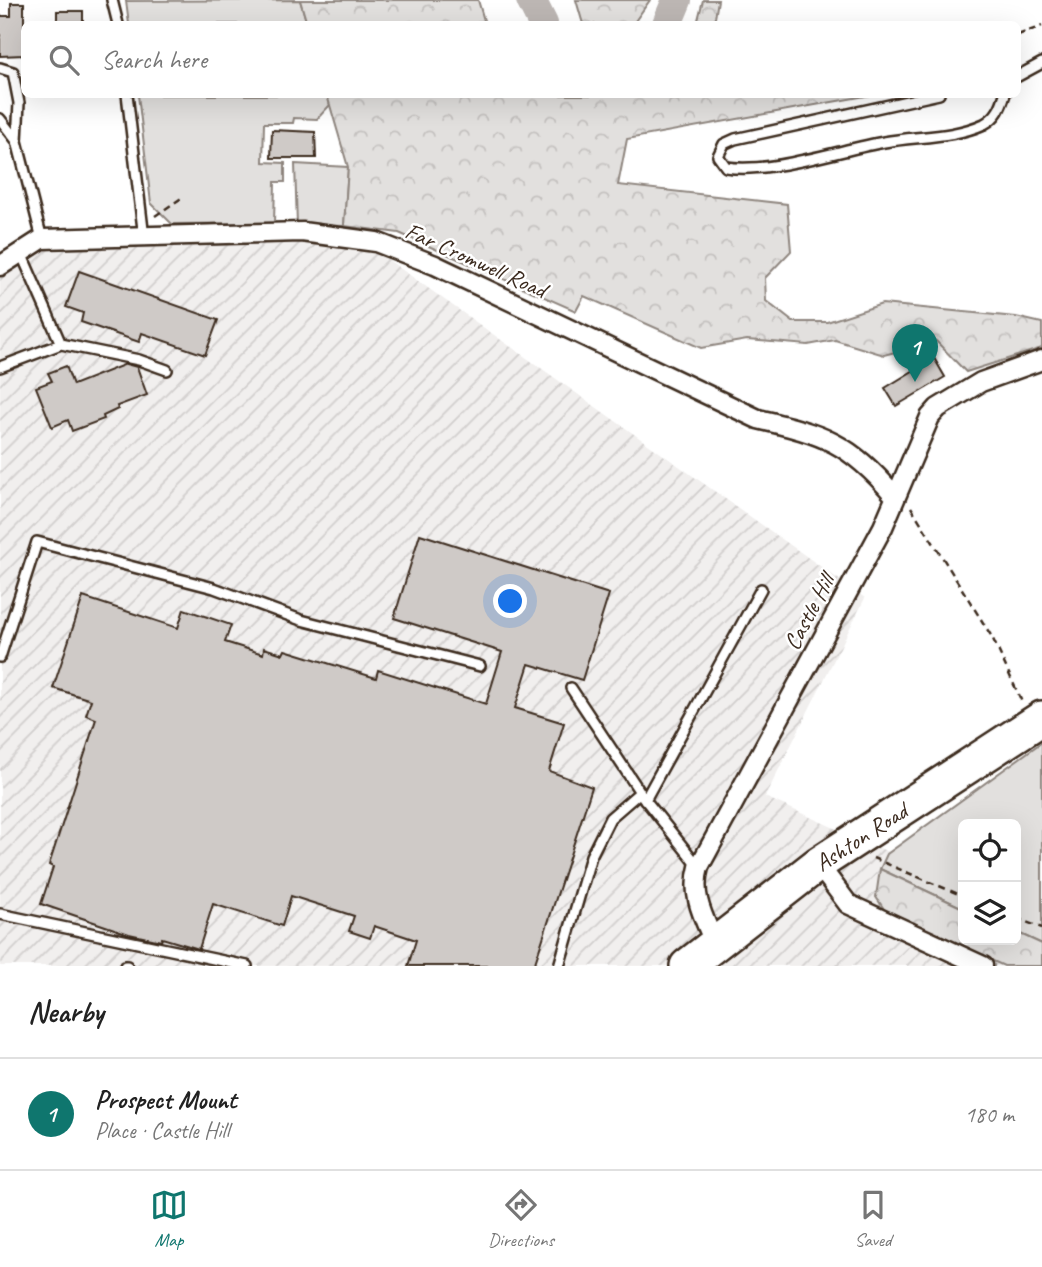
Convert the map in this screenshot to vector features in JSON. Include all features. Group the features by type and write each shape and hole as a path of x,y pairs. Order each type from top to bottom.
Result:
{"highway":[{"name":"Ashton Road","path":"687,966 832,855 1039,721"}],"street":[{"name":"Far Cromwell Road","path":"41,239 302,232 376,242 435,265 758,419 814,432 845,446 870,467 894,495"},
{"path":"0,266 41,239"},
{"name":"Castle Hill","path":"715,942 699,906 695,883 699,867 883,527 923,429 938,408 981,382 1042,360"},
{"path":"832,855 848,904 980,965"}],"lane":[{"path":"112,0 117,21"},
{"path":"1021,74 1042,63"},
{"path":"0,68 13,72 17,84 17,141 41,239"},
{"path":"127,98 144,238"},
{"path":"924,98 872,112 735,139 719,150 719,161 726,167 754,168 882,142 954,134 988,122 1000,111 1004,98"},
{"path":"0,119 17,141"},
{"path":"0,130 17,141"},
{"path":"21,253 61,344"},
{"path":"0,367 61,344 139,360 167,370"},
{"path":"0,657 37,542 214,588 300,620 480,666"},
{"path":"559,966 591,856 610,818 643,796 761,589"},
{"path":"571,688 643,796 699,867"},
{"path":"0,914 247,966"}],"path":[{"path":"1021,34 1042,26"},
{"path":"142,219 162,214 183,197"},
{"path":"894,495 911,508 992,637 1039,721"},
{"path":"832,855 958,894"},
{"path":"1021,920 1042,928"}],"shaded area":[{"path":"276,239 380,254 865,598 765,797 893,854 958,934 958,945 976,945 1031,966 0,966 0,253 14,245"}],"green space":[{"path":"300,0 306,21 129,21 126,1"},
{"path":"300,0 478,0 484,21 306,21"},
{"path":"576,0 650,0 635,21 582,21"},
{"path":"703,0 718,0 714,21 698,21"},
{"path":"138,98 328,98 330,105 317,119 294,118 293,123 264,123 263,162 285,163 285,182 275,182 274,223 172,224 151,203"},
{"path":"328,98 854,98 627,139 618,185 787,204 791,251 765,278 766,301 793,322 827,322 882,304 1016,317 1042,323 1042,348 966,372 936,341 884,355 835,340 808,345 747,340 701,348 584,296 576,311 399,233 344,226 348,167"},
{"path":"295,164 348,167 344,226 297,225"},
{"path":"1042,742 1042,944 1021,934 1021,819 958,819 958,906 880,869 887,854"},
{"path":"880,869 958,906 958,945 886,912 876,897"},
{"path":"1021,934 1042,944 1042,966 1004,966 958,945 1021,945"}],"building":[{"path":"11,3 24,3 21,55 0,56 0,16 11,16"},
{"path":"57,11 83,11 83,21 57,21"},
{"path":"272,130 315,132 316,158 271,158"},
{"path":"79,271 218,320 205,355 142,333 139,342 81,322 83,313 66,307"},
{"path":"934,358 945,377 896,406 885,388"},
{"path":"126,364 137,367 147,395 117,406 118,409 103,416 104,419 72,431 68,420 52,427 36,387 52,381 48,373 66,366 73,385"},
{"path":"420,534 609,594 582,680 529,664 515,708 564,723 549,771 592,787 534,966 408,966 416,940 374,926 370,938 349,931 354,916 291,896 282,926 213,904 199,949 162,938 161,941 129,934 41,904 53,867 49,865 96,719 86,715 91,700 53,688 83,597 178,628 184,609 231,625 225,642 263,654 264,648 283,654 285,650 376,678 378,670 486,704 502,652 394,618"}],"waterway":[{"path":"531,0 542,21"},
{"path":"668,21 677,0"}],"place":[{"name":"Prospect Mount","path":"915,382"}]}
